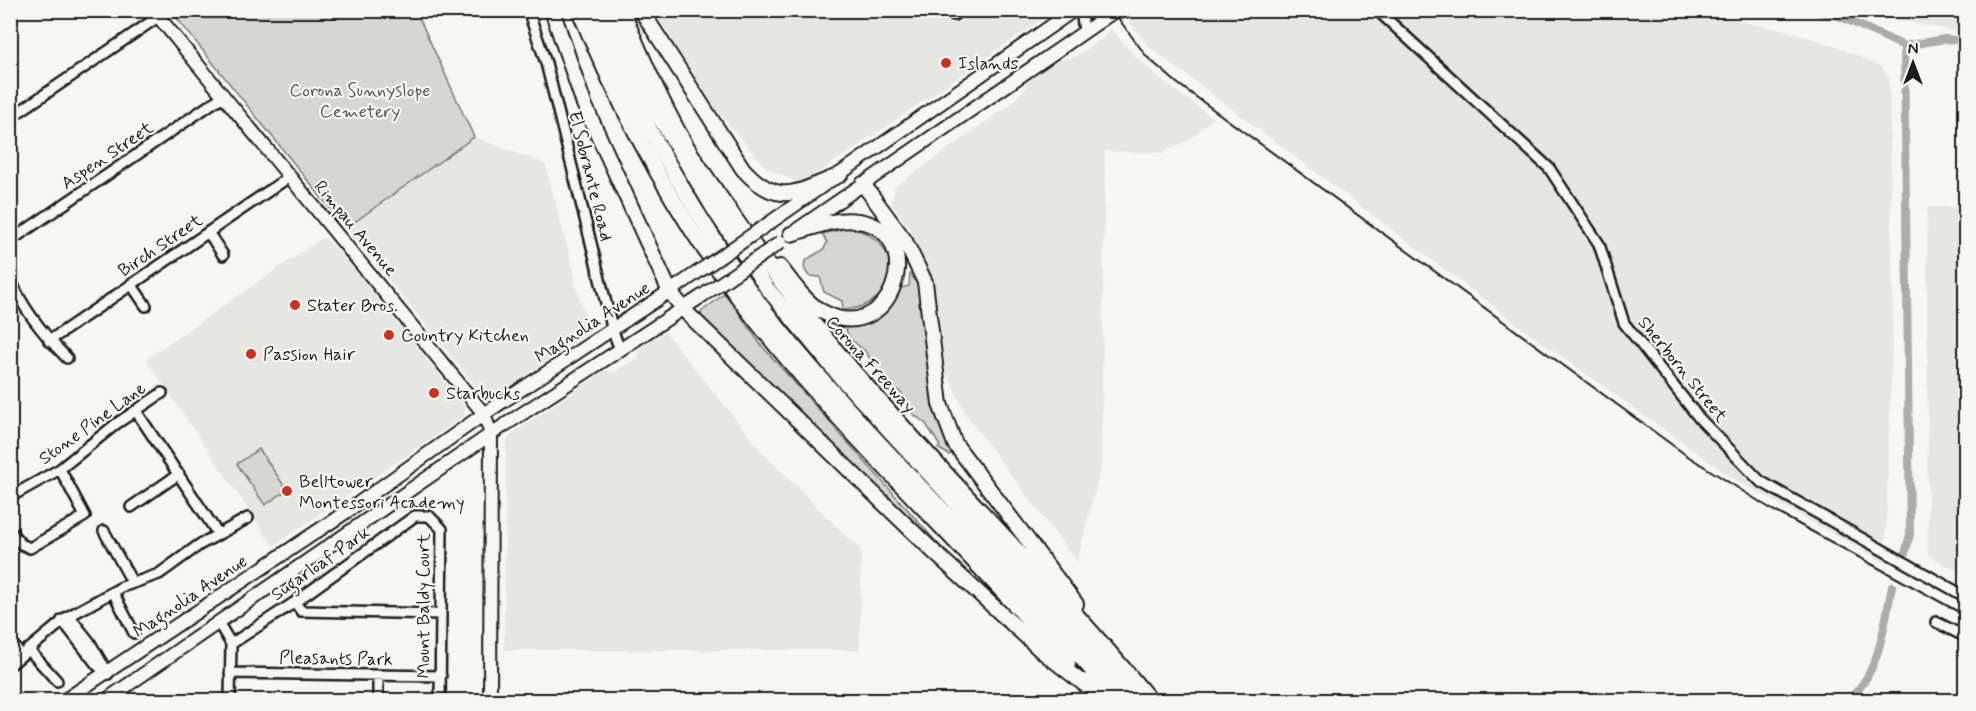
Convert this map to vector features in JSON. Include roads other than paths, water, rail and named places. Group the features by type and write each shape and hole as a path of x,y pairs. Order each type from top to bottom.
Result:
{"highway":[{"path":"552,10 584,104 670,292 932,550 1043,652 1088,687"},
{"path":"579,10 610,82 646,151 700,243 764,332 840,419 1007,594 1099,700"},
{"path":"592,10 639,112 710,231 780,330 840,399 1024,594 1117,700"},
{"path":"607,10 646,95 715,211 767,288 842,380 1077,635 1132,700"},
{"name":"Corona Freeway","path":"622,10 684,142 722,200 814,327 867,388 1093,631 1150,700"},
{"path":"640,10 743,169 758,185 774,194 798,192 840,175"},
{"path":"863,184 905,241 925,282 940,404 955,444 1064,586 1093,631"},
{"path":"722,200 738,213 800,292 821,311 856,318 872,314 887,302 896,286 898,268 894,247 879,230 860,221 838,220 786,238"}],"main road":[{"name":"Magnolia Avenue","path":"65,700 108,674 484,414 613,331 1074,10"},
{"name":"Magnolia Avenue","path":"106,700 491,434 699,298 1116,10"},
{"name":"Rimpau Avenue","path":"155,14 484,414 491,434 490,700"},
{"path":"840,175 863,184"},
{"path":"352,507 365,523"},
{"path":"108,674 120,691"}],"street":[{"name":"El Sobrante Road","path":"528,10 546,63 613,331 620,350"},
{"path":"1081,10 1084,31"},
{"name":"Sherborn Street","path":"1377,10 1549,168 1599,244 1624,323 1699,418 1760,481 1965,597"},
{"path":"10,118 155,14"},
{"name":"Aspen Street","path":"10,240 223,96"},
{"name":"Birch Street","path":"50,340 289,177"},
{"path":"208,232 223,255"},
{"path":"10,278 16,293 50,340 67,357"},
{"path":"131,284 146,306"},
{"name":"Stone Pine Lane","path":"10,497 60,469 162,393"},
{"path":"136,411 218,534"},
{"path":"10,531 21,544 30,548 85,516 60,469"},
{"path":"131,507 179,474"},
{"name":"Sugarloaf Park","path":"231,644 295,602 415,516 429,516"},
{"name":"Mount Baldy Court","path":"429,516 442,529 440,700"},
{"path":"10,666 65,618 132,582 159,574 218,534 248,518"},
{"path":"104,531 132,582"},
{"path":"112,592 134,633"},
{"path":"295,602 302,611 441,614"},
{"path":"65,618 89,641 108,674"},
{"path":"218,622 231,644 230,700"},
{"path":"1936,622 1965,637"},
{"path":"10,642 25,652 57,681"},
{"name":"Pleasants Park","path":"230,673 441,676"},
{"path":"378,676 378,700"}],"waterway":[{"path":"1809,10 1839,16 1904,46 1945,39 1966,41"},
{"path":"1904,46 1910,534 1905,554"},
{"path":"1848,700 1859,689 1874,663 1883,633 1892,586"}],"railway":[{"path":"1112,10 1147,57 1177,83 1686,455 1771,509 1966,616"}],"place":[{"name":"Islands","path":"946,63"},
{"name":"Stater Bros.","path":"295,305"},
{"name":"Country Kitchen","path":"389,335"},
{"name":"Passion Hair","path":"251,354"},
{"name":"Starbucks","path":"434,393"},
{"name":"Belltower Montessori Academy","path":"287,491"}],"park label":[{"name":"Corona Sunnyslope Cemetery","path":"360,100"}]}
